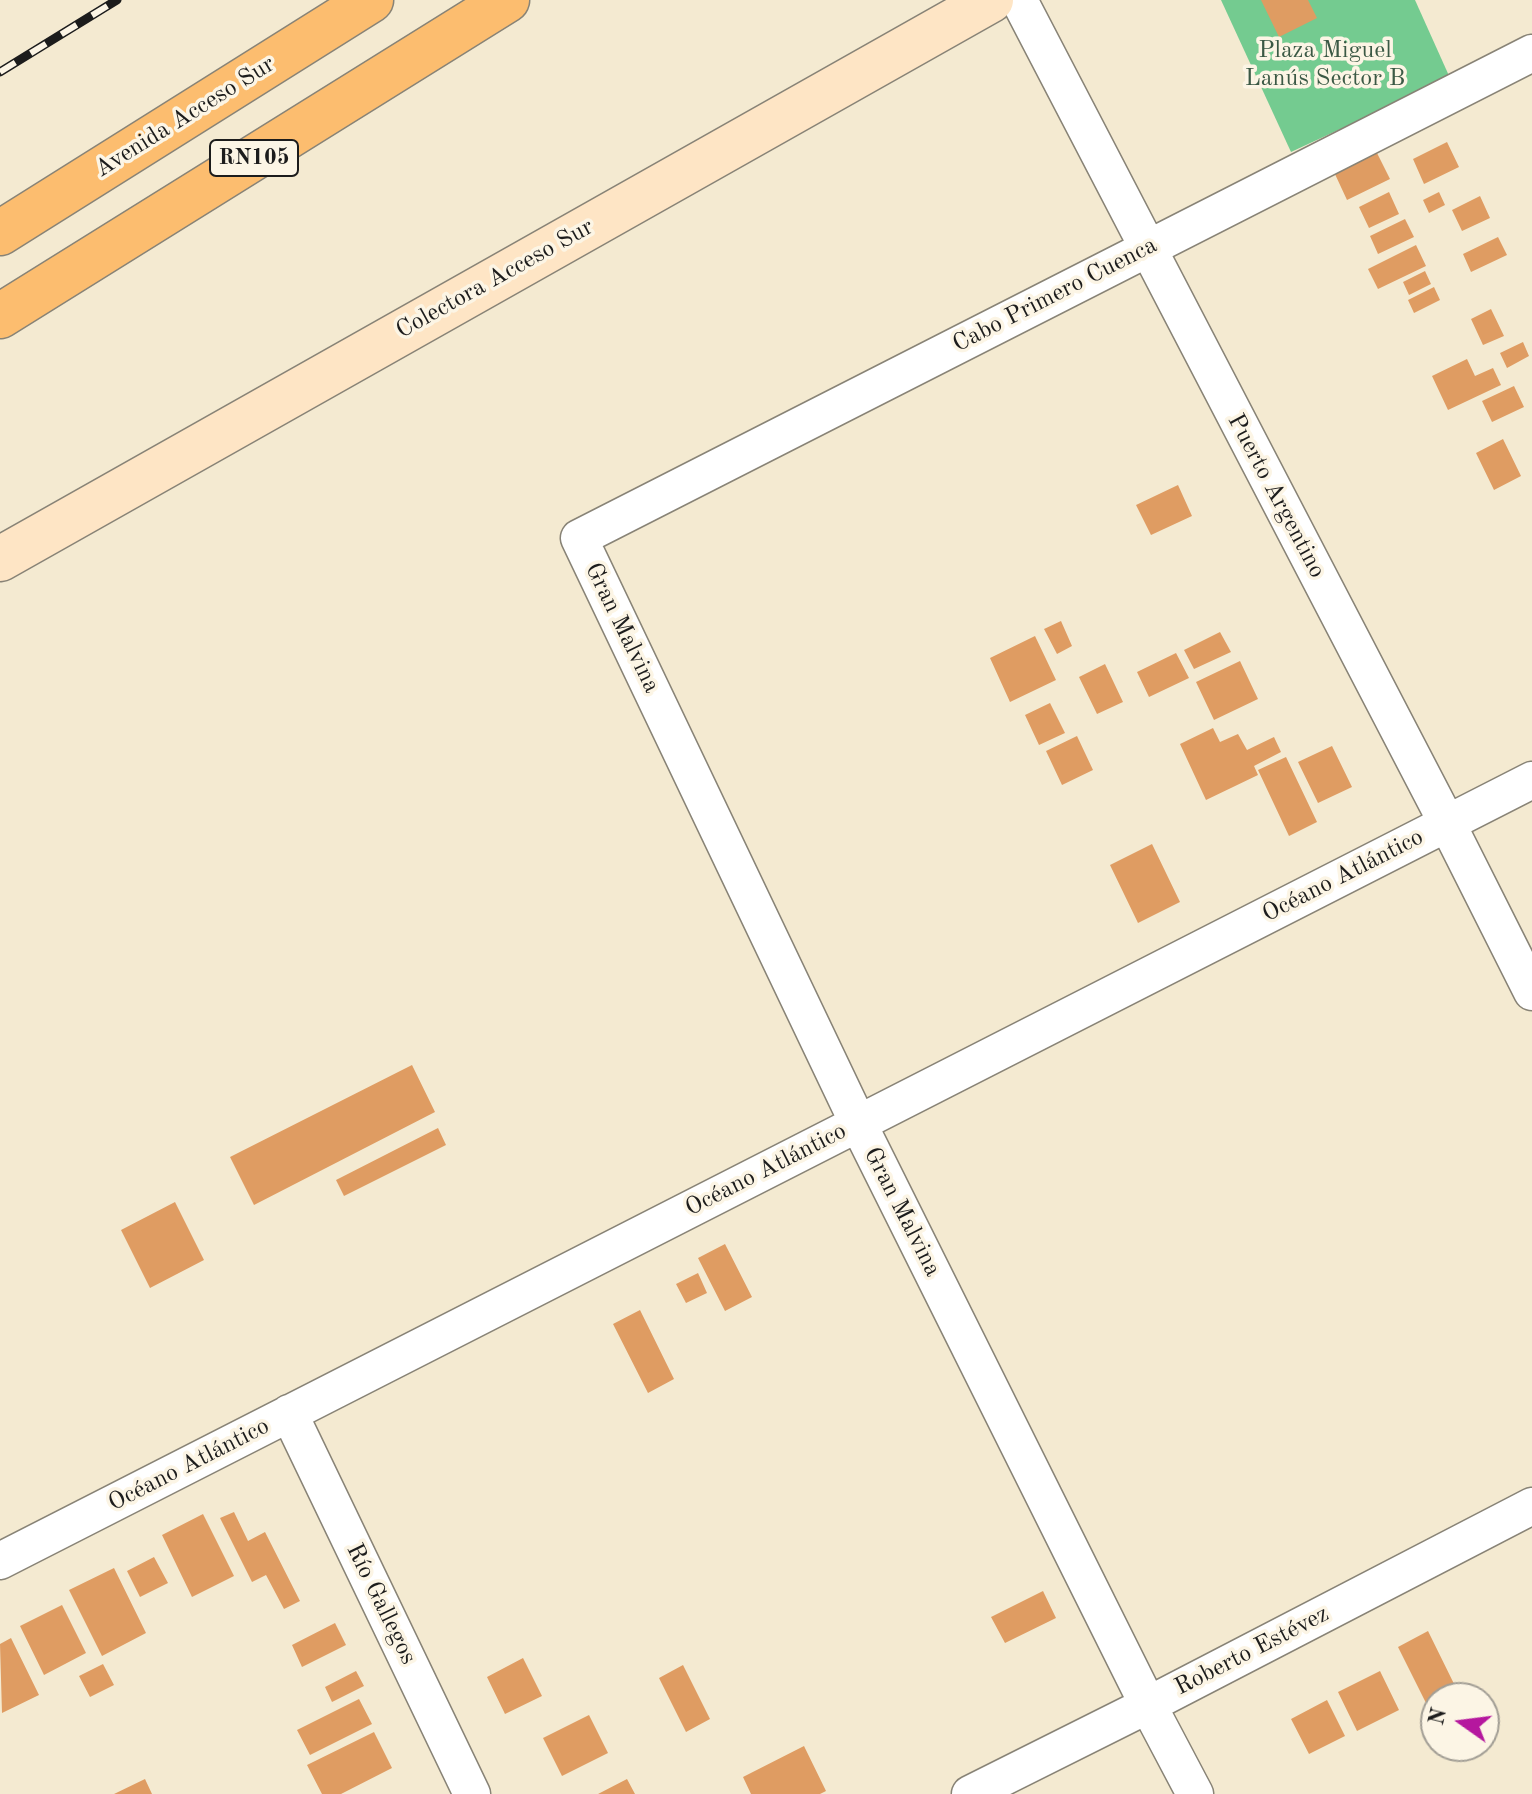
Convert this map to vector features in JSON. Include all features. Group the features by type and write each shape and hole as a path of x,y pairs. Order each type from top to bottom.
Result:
{"highway":[{"name":"Avenida Acceso Sur","path":"0,233 371,0"},
{"name":"RN105","path":"0,316 507,0"}],"main road":[{"name":"Colectora Acceso Sur","path":"0,559 991,0"}],"street":[{"name":"Puerto Argentino","path":"1019,0 1532,992"},
{"name":"Cabo Primero Cuenca","path":"579,538 1532,53"},
{"name":"Gran Malvina","path":"579,538 858,1123 1195,1794"},
{"name":"Océano Atlántico","path":"0,1561 1532,780"},
{"name":"Río Gallegos","path":"289,1413 472,1794"},
{"name":"Roberto Estévez","path":"970,1794 1532,1506"}],"green space":[{"name":"Plaza Miguel Lanús Sector B","path":"1221,0 1415,0 1450,78 1291,152"}],"building":[{"path":"1261,0 1308,0 1317,18 1279,37"},
{"path":"1447,142 1459,167 1424,184 1413,159"},
{"path":"1376,151 1390,179 1347,200 1334,172"},
{"path":"1389,192 1399,214 1369,228 1359,207"},
{"path":"1439,192 1445,205 1429,213 1423,200"},
{"path":"1480,196 1490,218 1462,231 1452,210"},
{"path":"1405,219 1414,237 1378,254 1370,236"},
{"path":"1498,237 1507,255 1471,272 1463,254"},
{"path":"1416,245 1426,266 1378,289 1368,269"},
{"path":"1425,271 1431,284 1409,295 1403,282"},
{"path":"1434,287 1440,300 1414,313 1408,300"},
{"path":"1491,309 1504,336 1483,345 1471,319"},
{"path":"1523,342 1529,356 1507,368 1500,353"},
{"path":"1467,359 1475,376 1493,368 1501,385 1448,410 1432,376"},
{"path":"1514,386 1524,407 1492,422 1482,401"},
{"path":"1503,439 1521,476 1494,490 1476,453"},
{"path":"1178,485 1192,516 1151,535 1136,505"},
{"path":"1061,621 1072,646 1057,654 1044,629"},
{"path":"1220,632 1231,652 1194,669 1184,650"},
{"path":"1035,636 1056,680 1010,702 990,658"},
{"path":"1176,653 1189,678 1149,697 1137,672"},
{"path":"1240,661 1258,699 1214,720 1196,682"},
{"path":"1105,664 1123,702 1097,714 1079,677"},
{"path":"1050,703 1065,733 1039,745 1025,715"},
{"path":"1213,728 1220,742 1238,734 1247,750 1274,737 1281,752 1254,766 1258,775 1206,800 1180,744"},
{"path":"1077,736 1093,770 1062,785 1046,751"},
{"path":"1332,746 1352,787 1318,803 1298,762"},
{"path":"1286,757 1317,822 1289,836 1258,770"},
{"path":"1152,844 1180,902 1138,923 1110,865"},
{"path":"412,1065 435,1112 254,1205 230,1157"},
{"path":"438,1128 446,1145 344,1196 336,1180"},
{"path":"175,1202 204,1260 150,1288 121,1230"},
{"path":"725,1244 752,1297 725,1311 698,1258"},
{"path":"698,1273 707,1293 686,1303 676,1284"},
{"path":"640,1310 674,1379 648,1393 613,1324"},
{"path":"234,1512 248,1541 265,1532 300,1601 284,1609 266,1575 252,1582 220,1518"},
{"path":"203,1514 234,1576 192,1597 162,1535"},
{"path":"154,1557 168,1583 140,1597 127,1571"},
{"path":"114,1568 146,1633 102,1656 69,1590"},
{"path":"1043,1591 1056,1618 1005,1643 991,1617"},
{"path":"62,1605 86,1653 44,1675 20,1626"},
{"path":"335,1623 346,1645 302,1667 292,1645"},
{"path":"1428,1631 1453,1682 1420,1682 1420,1691 1398,1647"},
{"path":"11,1638 39,1695 2,1713 0,1644"},
{"path":"523,1658 542,1696 505,1714 487,1677"},
{"path":"103,1664 114,1685 90,1697 79,1676"},
{"path":"683,1665 710,1719 686,1732 659,1678"},
{"path":"356,1671 364,1686 332,1702 325,1687"},
{"path":"1380,1671 1399,1710 1357,1731 1338,1692"},
{"path":"359,1699 372,1724 310,1755 297,1730"},
{"path":"1327,1700 1345,1736 1309,1754 1291,1719"},
{"path":"589,1715 608,1753 562,1776 543,1738"},
{"path":"374,1732 392,1768 341,1794 322,1794 307,1765"},
{"path":"804,1746 826,1791 820,1794 751,1794 743,1777"},
{"path":"145,1779 152,1794 114,1794"},
{"path":"627,1779 635,1794 598,1794"}],"railway":[{"path":"0,72 117,0"}]}
